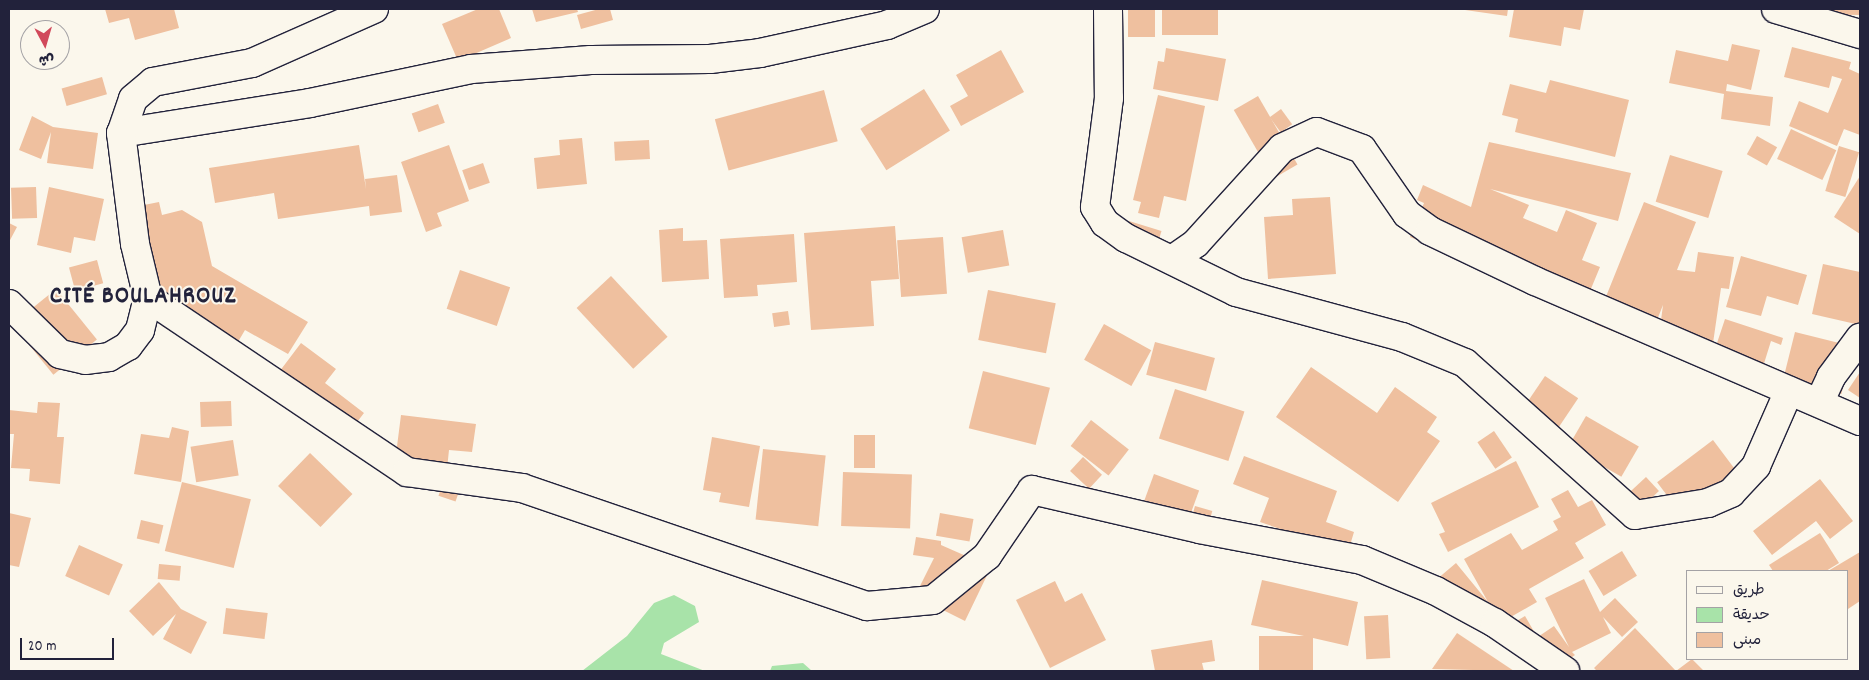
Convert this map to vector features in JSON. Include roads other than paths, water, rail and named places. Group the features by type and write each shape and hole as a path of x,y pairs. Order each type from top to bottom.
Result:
{"street":[{"path":"9,304 60,354 85,360 109,357 128,346 140,330 148,298 135,244 121,133 133,99 153,82 252,63 374,9"},
{"path":"121,133 310,103 471,69 591,60 710,59 760,54 887,26 925,9"},
{"path":"1108,9 1109,98 1095,206 1105,223 1172,260 1236,292 1402,337 1465,363 1635,515 1708,503 1731,493 1756,466 1789,391"},
{"path":"1776,9 1860,34"},
{"path":"1172,260 1196,243 1282,148 1318,132 1362,149 1407,214 1430,231 1535,281 1789,391 1820,401 1860,421"},
{"path":"148,298 407,472 522,488 867,606 933,600 987,556 1032,490 1198,529 1362,560 1470,609 1565,671"},
{"path":"1820,401 1831,377 1860,338"}],"district":[{"name":"CITÉ BOULAHROUZ","path":"143,297"}]}
